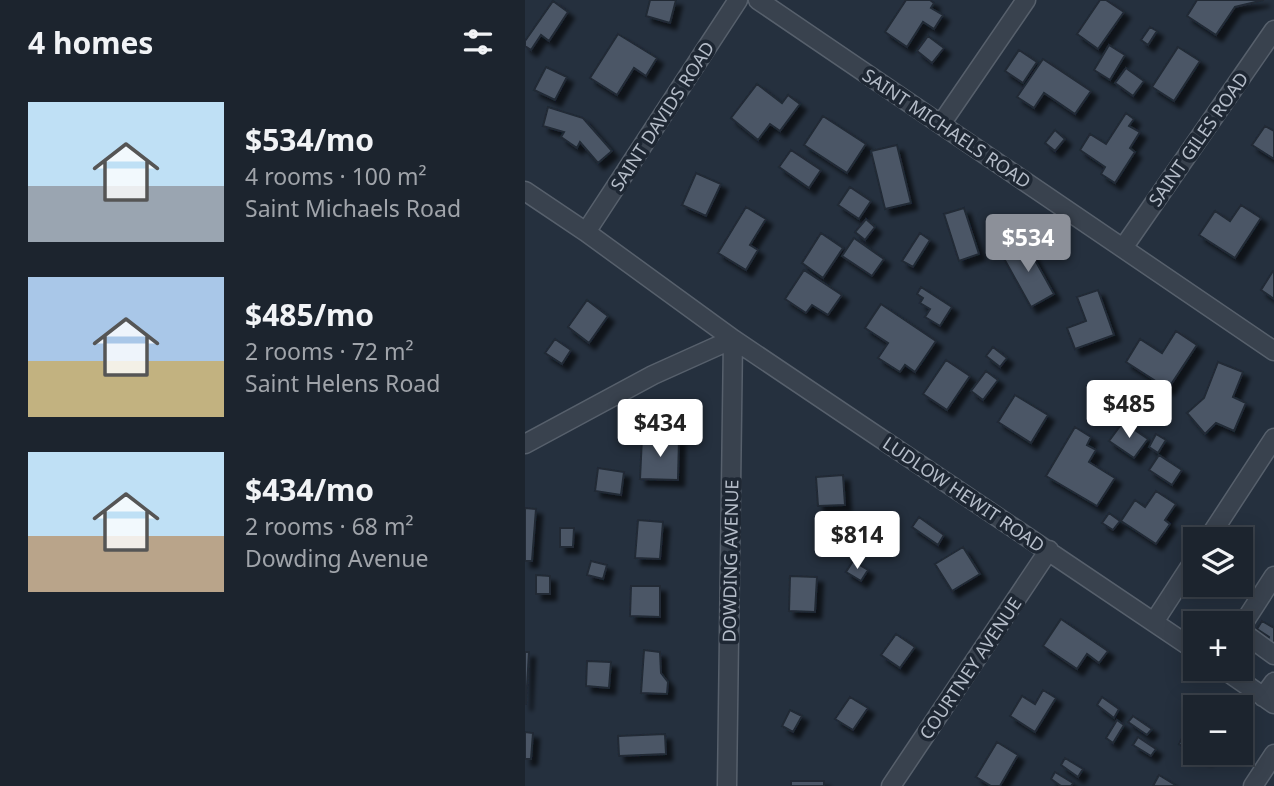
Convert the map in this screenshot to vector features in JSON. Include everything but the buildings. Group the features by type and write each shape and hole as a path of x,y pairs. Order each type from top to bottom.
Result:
{"street":[{"name":"SAINT DAVIDS ROAD","path":"586,232 738,0"},
{"name":"SAINT MICHAELS ROAD","path":"758,0 1274,351"},
{"path":"941,124 1026,0"},
{"name":"SAINT GILES ROAD","path":"1123,248 1274,30"},
{"path":"525,191 733,339 653,375 525,444"},
{"name":"LUDLOW HEWIT ROAD","path":"733,339 1183,642"},
{"name":"DOWDING AVENUE","path":"727,786 733,339"},
{"path":"1216,527 1274,438"},
{"name":"COURTNEY AVENUE","path":"891,786 1049,550"},
{"path":"1252,611 1274,576"},
{"path":"1154,622 1183,577"},
{"path":"1253,638 1274,655"},
{"path":"1246,681 1271,694"},
{"path":"1253,786 1274,754"}]}
